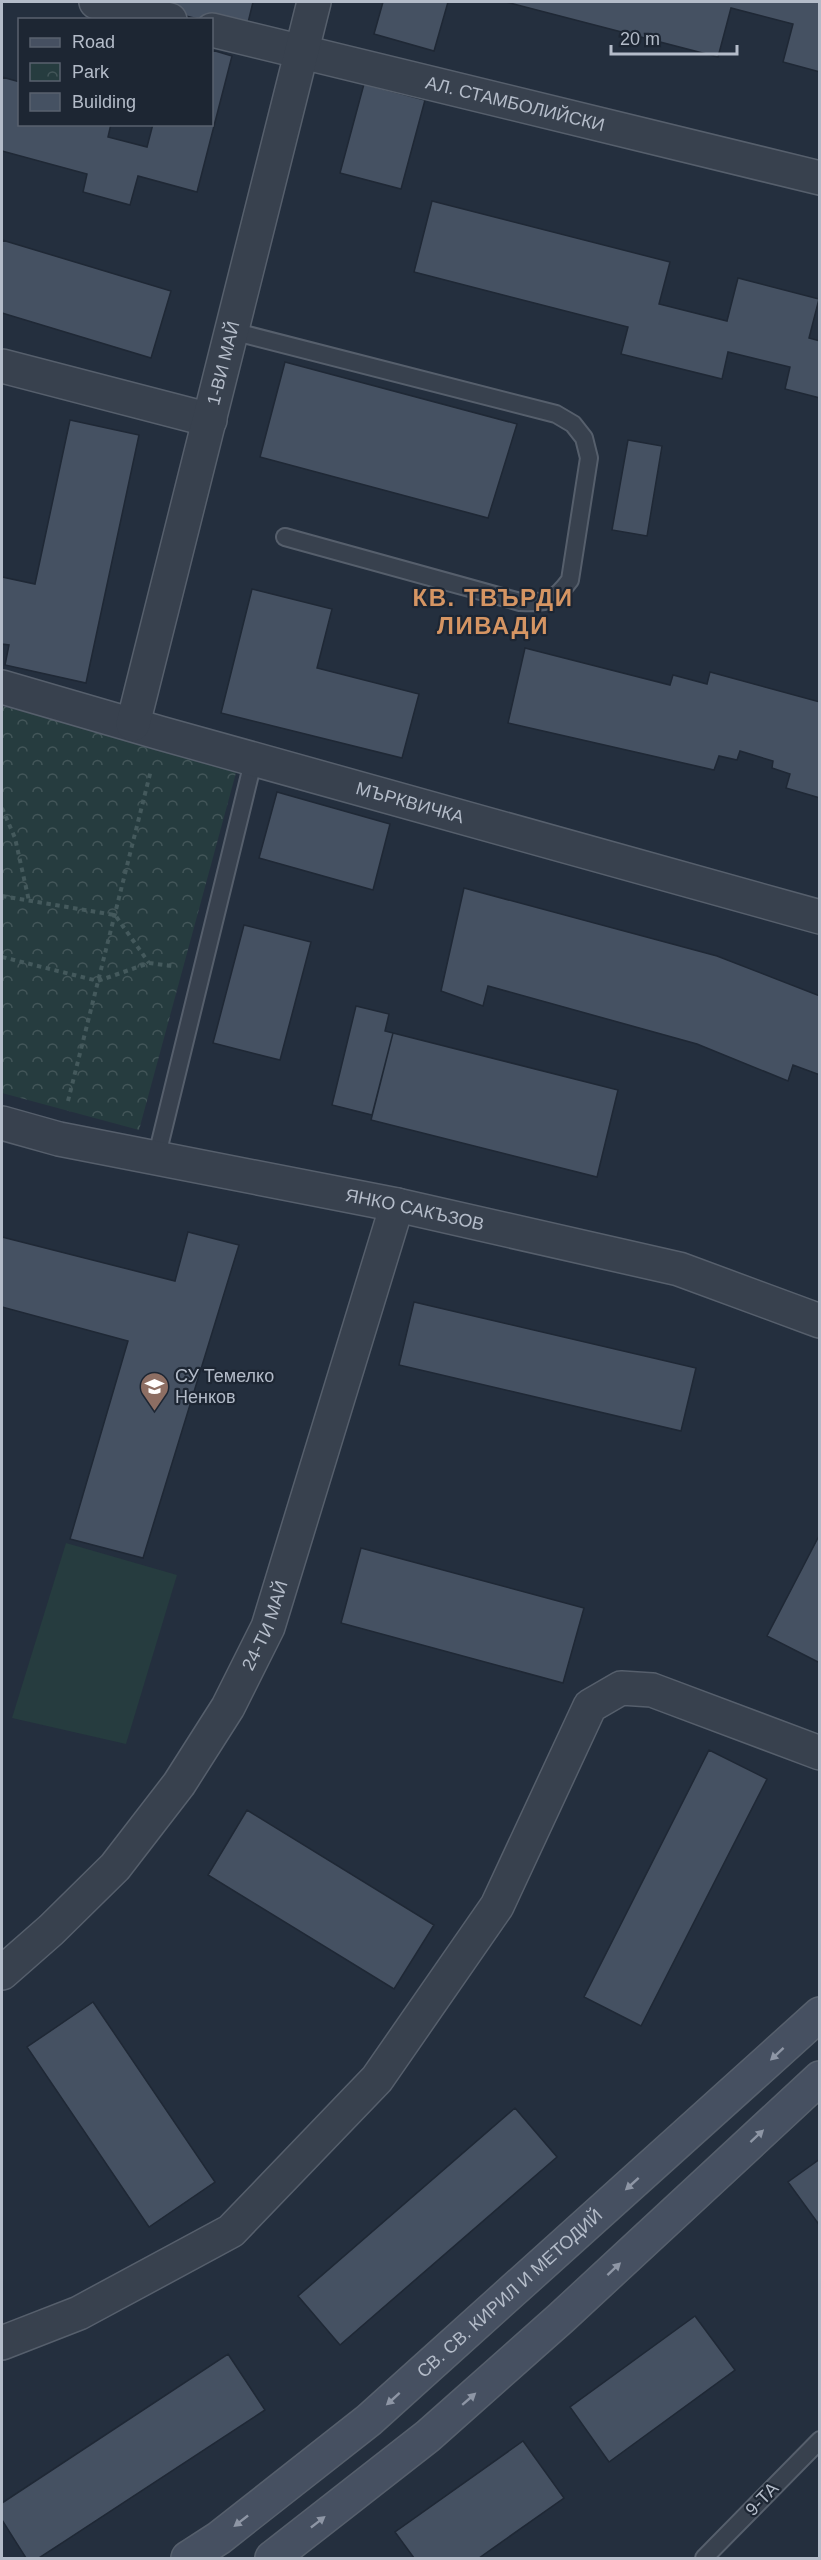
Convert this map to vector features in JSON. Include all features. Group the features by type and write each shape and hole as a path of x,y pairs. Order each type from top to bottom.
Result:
{"main road":[{"name":"СВ. СВ. КИРИЛ И МЕТОДИЙ","path":"188,2559 219,2538 369,2420 819,2014"},
{"path":"272,2559 428,2436 561,2318 819,2078"}],"street":[{"path":"96,2 162,18"},
{"name":"1-ВИ МАЙ","path":"147,729 210,420 314,2"},
{"name":"АЛ. СТАМБОЛИЙСКИ","path":"213,30 819,178"},
{"path":"2,366 210,420"},
{"name":"МЪРКВИЧКА","path":"2,687 819,917"},
{"name":"ЯНКО САКЪЗОВ","path":"2,1123 59,1139 397,1205 679,1269 819,1321"},
{"name":"24-ТИ МАЙ","path":"2,1973 51,1930 114,1868 179,1784 228,1707 268,1626 397,1205"},
{"path":"2,2343 79,2313 231,2231 377,2079 498,1906 590,1706 621,1688 652,1690 819,1753"}],"lane":[{"path":"232,331 556,414 573,424 584,438 589,458 570,580 559,596 542,603 520,602 285,537"},
{"path":"156,1159 254,758"},
{"name":"9-ТА","path":"704,2559 819,2440"}],"path":[{"path":"59,1139 115,915 147,729"},
{"path":"2,808 15,838 29,900"},
{"path":"2,896 115,915 149,963"},
{"path":"2,957 98,981 149,963 202,969"}],"green space":[{"path":"2,706 237,769 139,1130 2,1093"},
{"path":"66,1543 177,1575 126,1744 12,1718"}],"building":[{"path":"173,2 253,2 246,31 213,23 213,18 194,18 170,12"},
{"path":"383,2 448,2 434,51 374,34"},
{"path":"506,2 820,2 820,72 783,62 793,24 731,8 718,57"},
{"path":"213,50 232,56 197,192 138,176 130,205 83,192 87,174 2,151 2,77 18,81 18,126 111,126 108,137 147,147 152,126 213,126"},
{"path":"364,84 425,100 401,189 340,173"},
{"path":"432,201 670,262 659,304 727,321 738,278 819,299 809,338 820,341 820,398 785,389 790,367 728,352 722,379 621,354 628,327 414,272"},
{"path":"2,240 171,291 151,358 2,313"},
{"path":"285,362 517,424 488,518 260,457"},
{"path":"70,420 139,435 86,683 5,665 9,645 2,644 2,577 35,584"},
{"path":"628,440 662,446 647,536 612,530"},
{"path":"252,589 332,609 317,668 419,694 402,758 221,713"},
{"path":"525,648 670,685 673,675 707,684 710,672 820,702 820,798 786,788 790,774 772,768 773,761 740,751 737,760 719,756 714,770 508,723"},
{"path":"277,792 390,824 373,890 259,858"},
{"path":"464,888 717,956 820,996 820,1075 793,1065 788,1081 697,1044 488,986 483,1006 441,991"},
{"path":"244,925 311,942 280,1060 213,1043"},
{"path":"356,1006 389,1014 385,1031 393,1033 372,1115 332,1105"},
{"path":"393,1033 618,1090 597,1177 371,1120"},
{"path":"188,1232 239,1245 143,1558 70,1539 128,1341 2,1307 2,1237 175,1281"},
{"path":"414,1302 696,1368 681,1431 399,1365"},
{"path":"820,1534 820,1663 767,1636"},
{"path":"361,1548 584,1608 563,1683 341,1623"},
{"path":"709,1750 767,1779 641,2026 584,1997"},
{"path":"247,1810 434,1925 394,1989 208,1875"},
{"path":"93,2002 215,2182 149,2227 27,2047"},
{"path":"515,2108 557,2157 340,2345 298,2296"},
{"path":"820,2159 820,2226 788,2182"},
{"path":"695,2316 735,2370 609,2462 570,2407"},
{"path":"228,2354 265,2410 39,2558 26,2558 2,2520 2,2503"},
{"path":"523,2441 564,2498 479,2558 414,2558 395,2532"}],"place":[{"name":"СУ Темелко Ненков","path":"154,1412"}],"district":[{"name":"КВ. ТВЪРДИ ЛИВАДИ","path":"493,612"}]}
